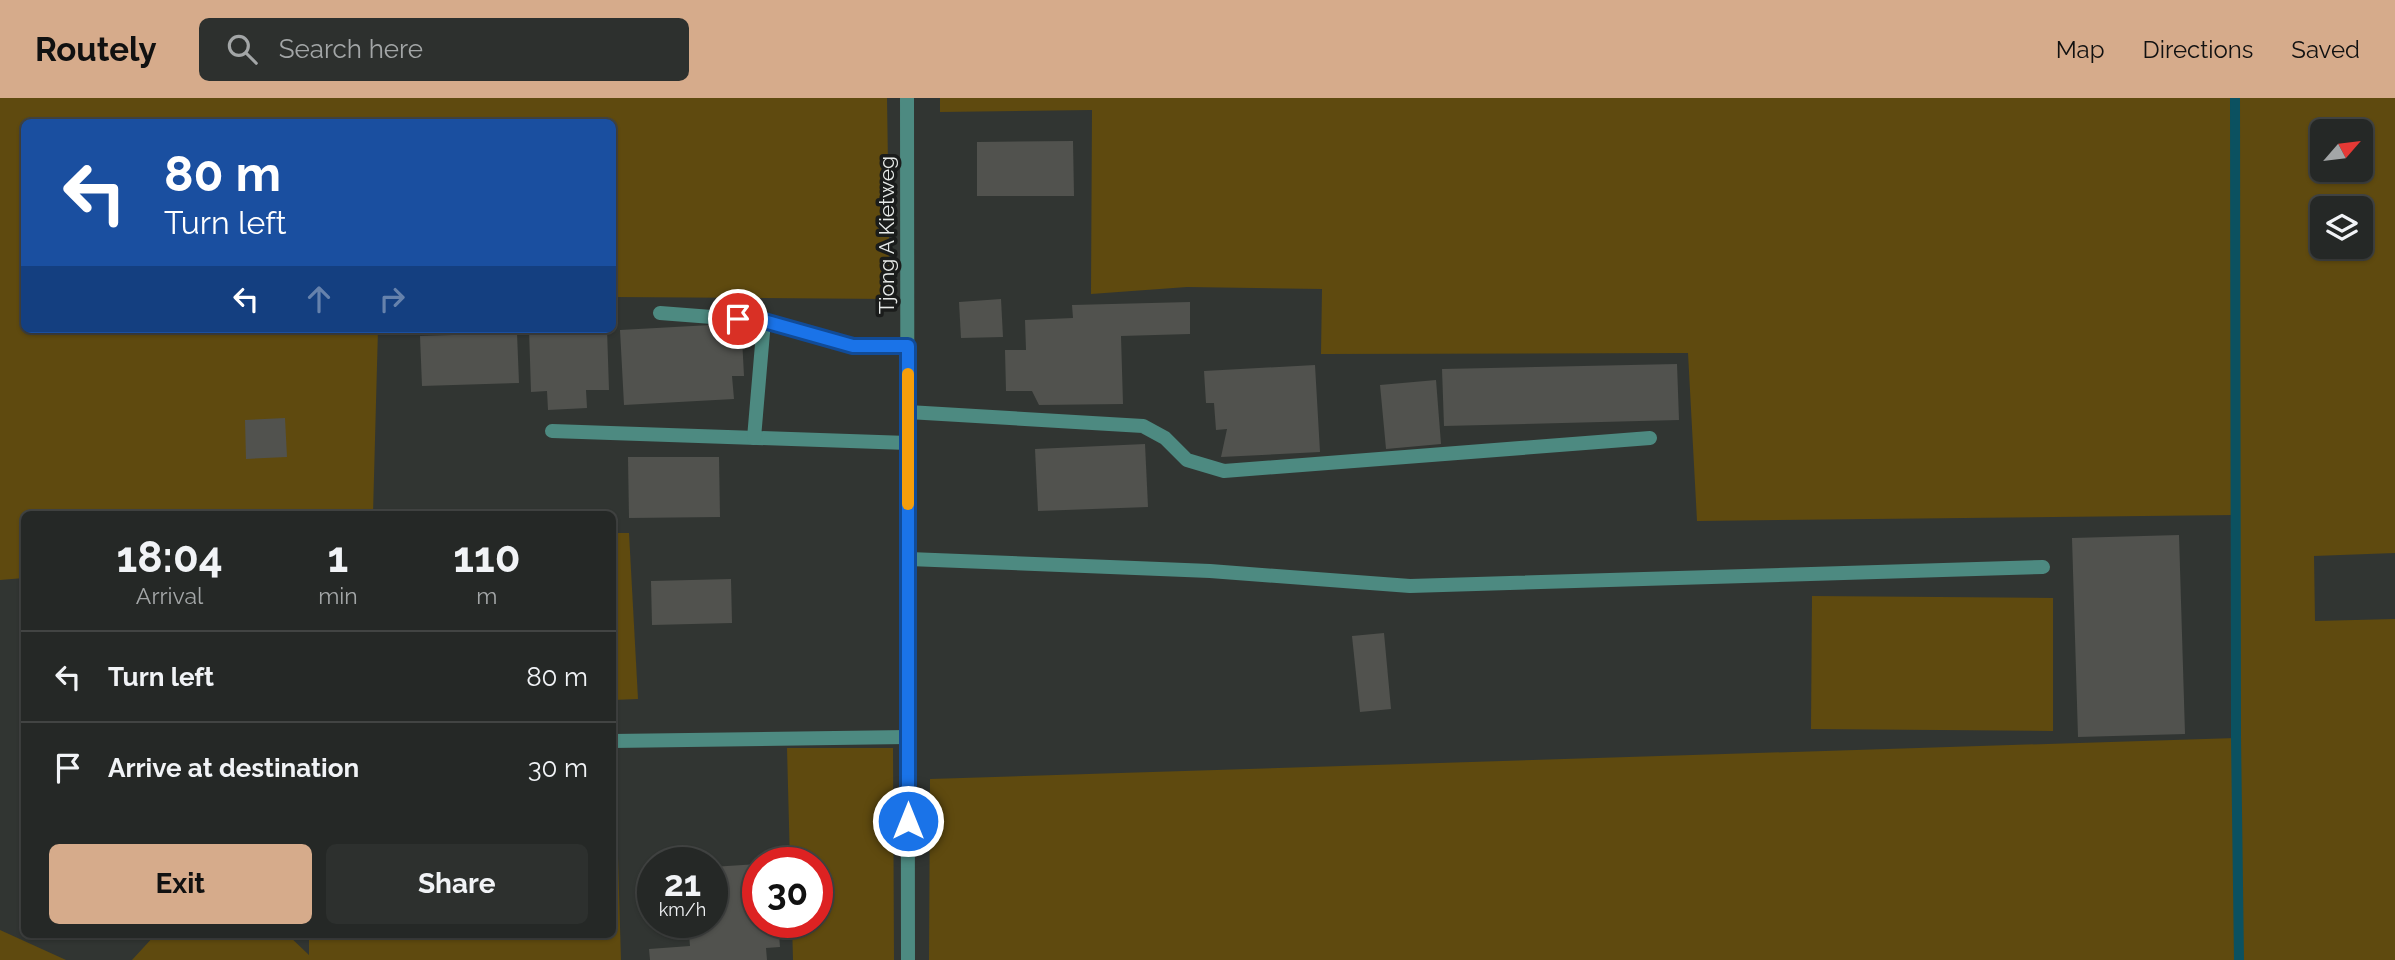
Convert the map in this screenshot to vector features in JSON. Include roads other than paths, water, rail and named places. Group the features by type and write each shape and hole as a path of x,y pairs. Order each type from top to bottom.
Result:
{"street":[{"name":"Tjong A Kietweg","path":"907,98 908,960"},
{"path":"660,313 764,321 853,346 908,346"},
{"path":"754,438 764,321"},
{"path":"908,412 1143,426 1165,438 1187,460 1224,471 1650,438"},
{"path":"552,431 908,443"},
{"path":"909,559 1210,571 1410,586 2043,567"},
{"path":"616,741 907,737"}],"waterway":[{"path":"2235,98 2239,960"}]}
